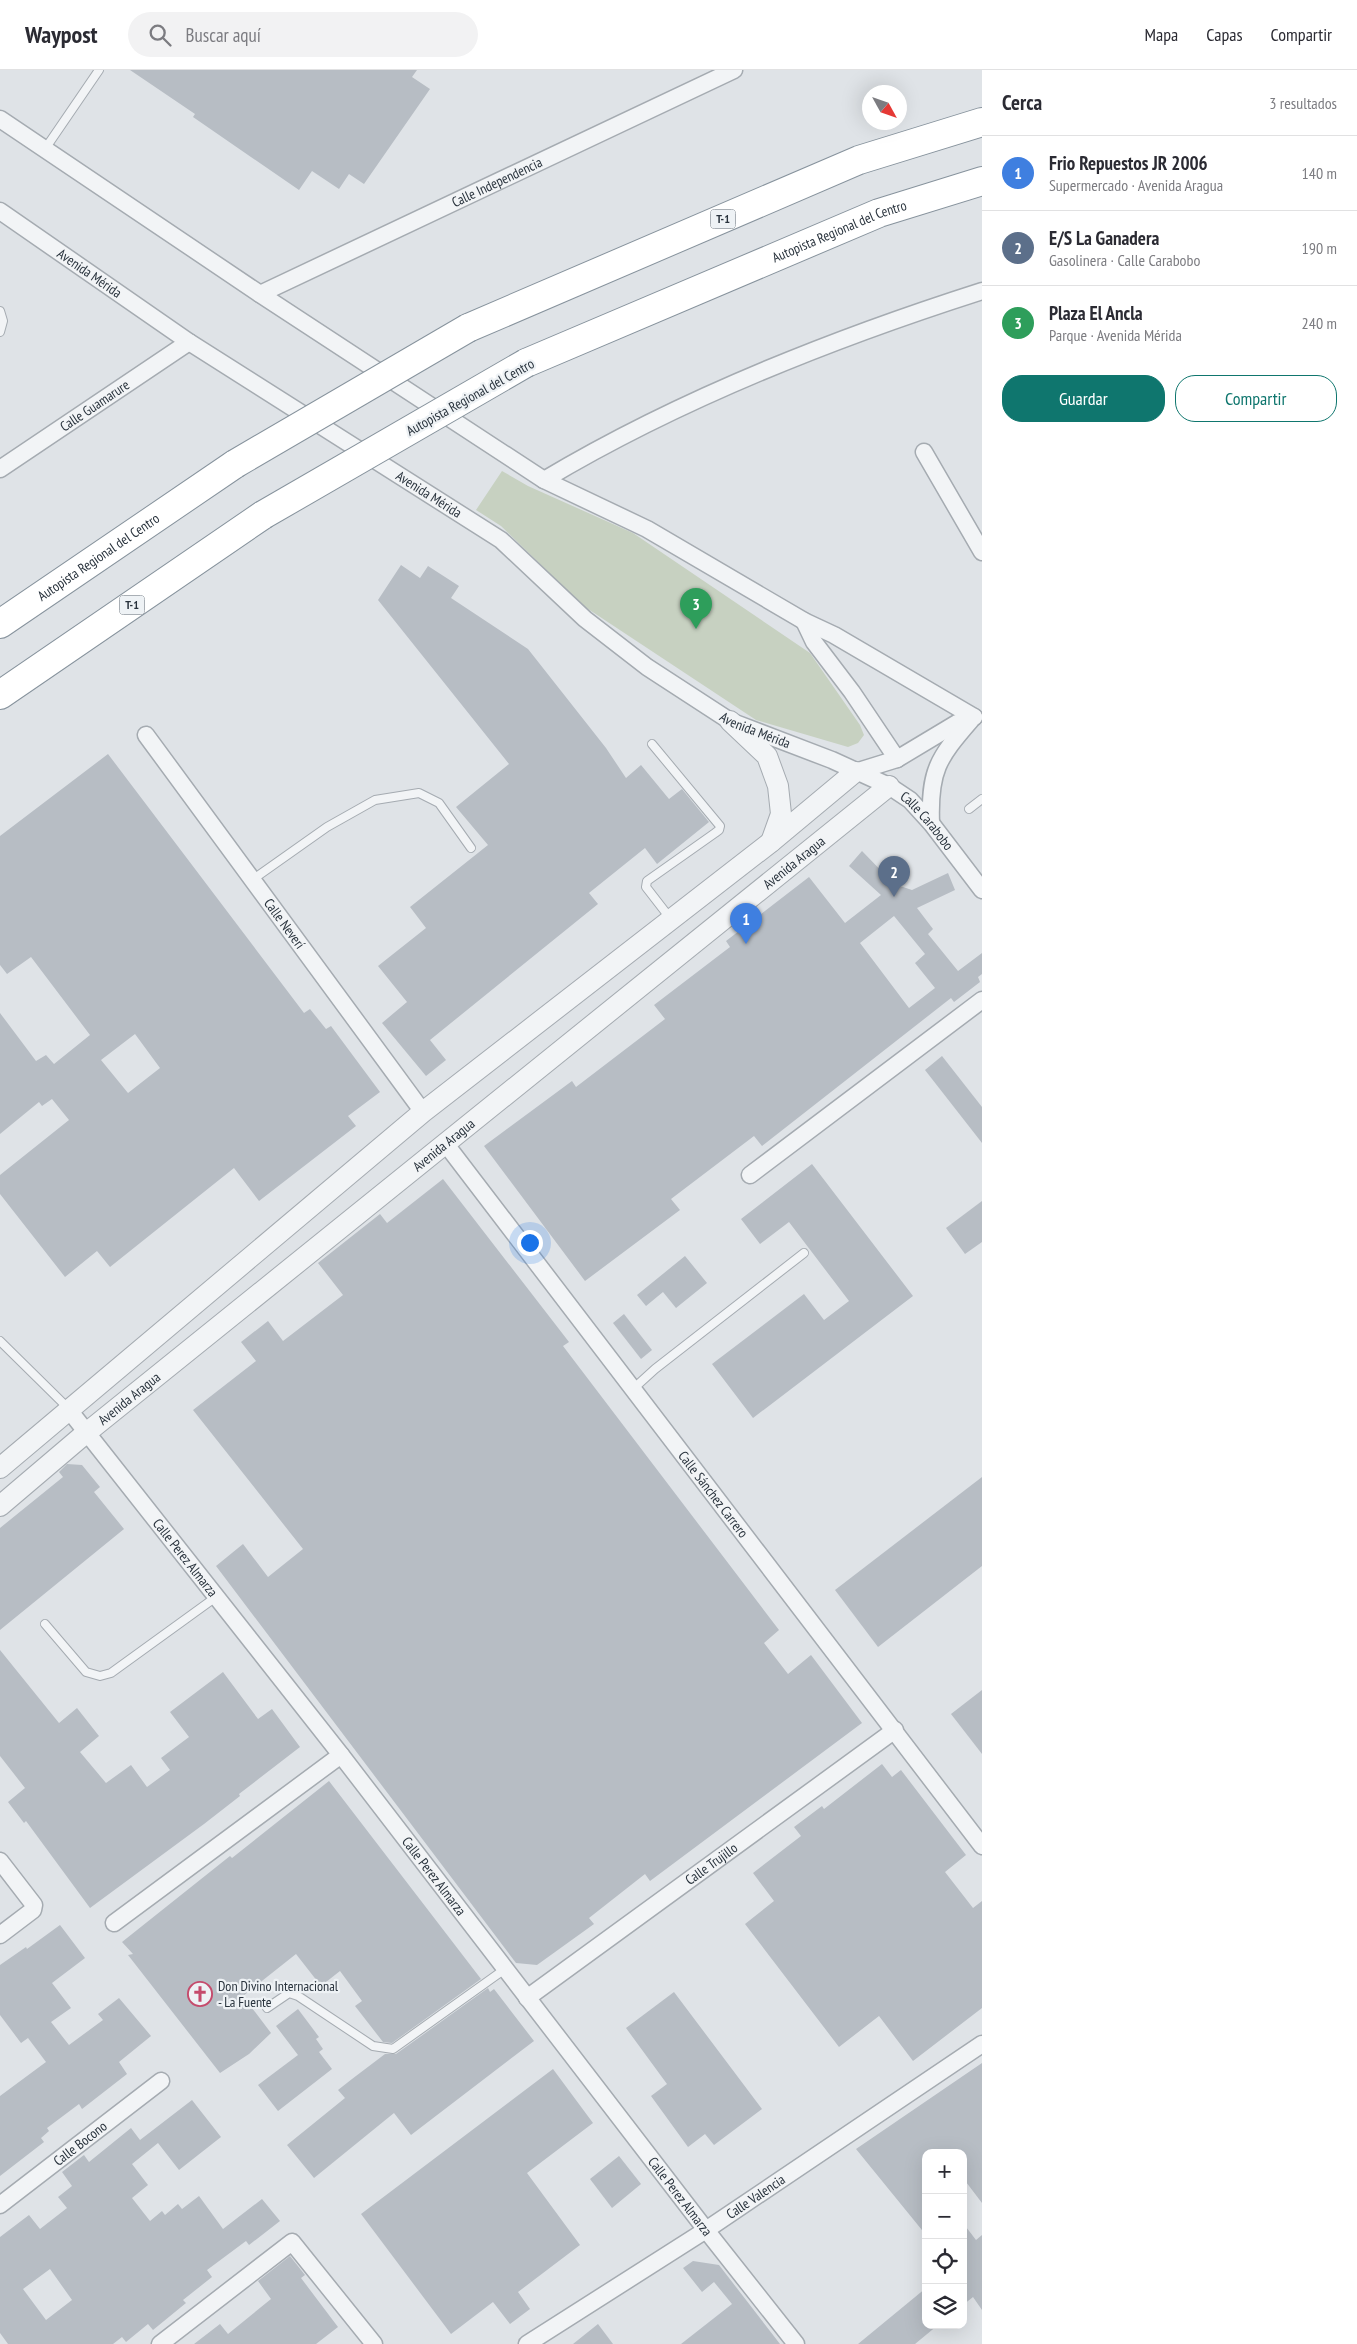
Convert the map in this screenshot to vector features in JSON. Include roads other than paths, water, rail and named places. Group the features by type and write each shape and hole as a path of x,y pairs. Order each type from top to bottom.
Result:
{"highway":[{"name":"Autopista Regional del Centro","path":"0,624 234,464 468,328 859,160 982,122"},
{"name":"Autopista Regional del Centro","path":"0,695 263,515 526,363 879,213 982,181"}],"street":[{"name":"Calle Independencia","path":"260,294 734,70"},
{"path":"0,119 260,294 544,480 647,529 804,621 834,635 978,714"},
{"name":"Avenida Mérida","path":"0,211 189,342 501,540 585,619 647,667 730,721 832,760 855,772"},
{"path":"544,480 589,453 715,393 816,350 982,291"},
{"name":"Calle Guamarure","path":"0,469 189,342"},
{"path":"924,452 982,552"},
{"path":"804,621 814,642 852,692 897,758"},
{"path":"0,1468 423,1112 771,842 855,772 897,758 957,723 978,714"},
{"path":"931,823 930,793 936,767 946,748 978,714"},
{"path":"730,721 767,756 778,786 781,814 771,842"},
{"name":"Calle Neverí","path":"146,735 423,1112"},
{"path":"889,786 897,758"},
{"name":"Calle Carabobo","path":"855,772 889,786 910,800 931,823 982,890"},
{"name":"Avenida Aragua","path":"0,1506 88,1432 889,786"},
{"path":"750,1174 982,1000"},
{"name":"Calle Sánchez Carrero","path":"445,1143 982,1846"},
{"name":"Calle Perez Almarza","path":"70,1410 341,1755 706,2230 796,2344"},
{"name":"Calle Trujillo","path":"527,1998 895,1730"},
{"path":"114,1923 341,1755"},
{"path":"0,1860 34,1905 33,1910 0,1935"},
{"name":"Calle Valencia","path":"527,2344 706,2230 982,2044"},
{"name":"Calle Bocono","path":"0,2205 161,2081"},
{"path":"160,2344 292,2242 374,2344"}],"lane":[{"path":"45,149 100,70"},
{"path":"0,311 3,321 0,332"},
{"path":"652,744 720,826 719,830 647,881 646,887 649,892 671,920"},
{"path":"252,880 335,823 375,800 404,795 419,793 439,803 471,848"},
{"path":"969,809 982,799"},
{"path":"634,1389 655,1370 804,1253"},
{"path":"0,1341 70,1410"},
{"path":"45,1624 86,1672 100,1676 111,1673 216,1597"},
{"path":"267,2008 289,1994 298,1996 373,2046 393,2049 505,1969"}],"place":[{"name":"Plaza El Ancla","path":"696,629"},
{"name":"E/S La Ganadera","path":"894,897"},
{"name":"Frio Repuestos JR 2006","path":"746,944"},
{"name":"Don Divino Internacional - La Fuente","path":"200,1994"}]}
